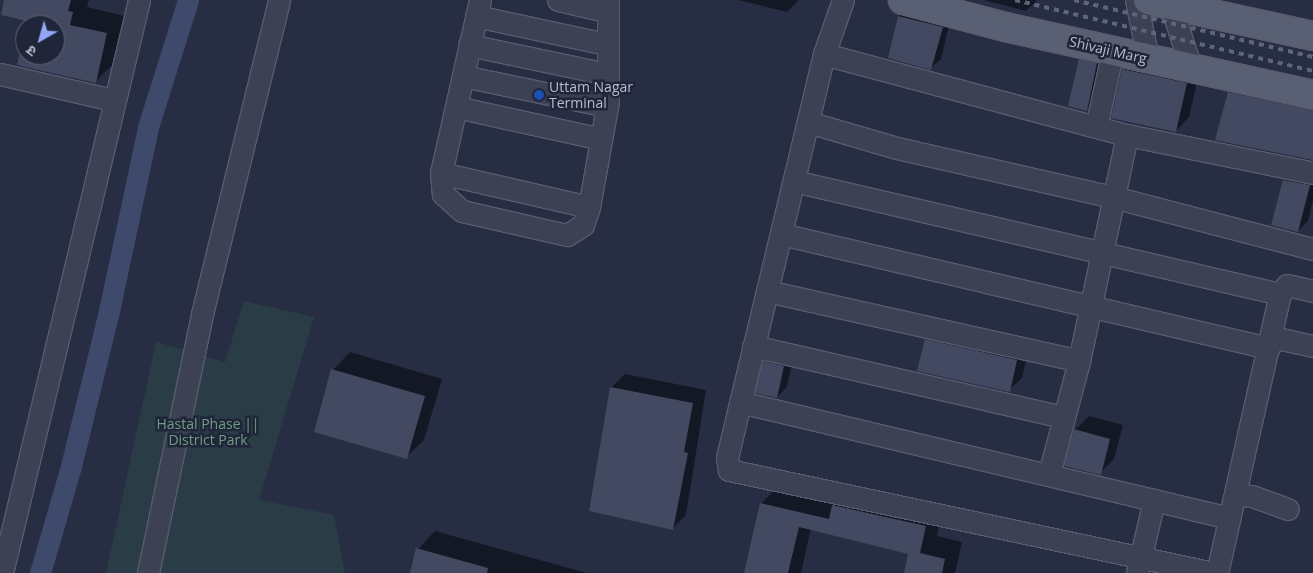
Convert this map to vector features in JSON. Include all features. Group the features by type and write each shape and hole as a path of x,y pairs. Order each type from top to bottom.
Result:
{"main road":[{"name":"Shivaji Marg","path":"903,0 1148,59 1313,95"},
{"path":"1163,1 1313,36"}],"street":[{"path":"0,533 129,0"},
{"path":"2,573 139,0"},
{"path":"148,573 202,314 279,0"},
{"path":"558,0 607,5 607,106 589,207 583,224 567,235 462,211 443,194 441,173 478,8 606,44"},
{"path":"844,0 824,54 766,291 727,458 729,470 734,473 1139,564 1213,573"},
{"path":"1136,0 1148,59"},
{"path":"1163,1 1191,68"},
{"path":"470,45 607,74"},
{"path":"1096,127 1113,50"},
{"path":"824,54 1096,127 1313,173"},
{"path":"0,74 104,98"},
{"path":"463,76 607,106"},
{"path":"456,107 601,139"},
{"path":"808,122 897,148 1113,196 1313,249"},
{"path":"1049,474 1079,361 1127,134"},
{"path":"441,173 589,207"},
{"path":"794,181 1280,294"},
{"path":"781,234 1091,306 1270,343 1313,346"},
{"path":"1217,573 1280,294 1287,285 1313,291"},
{"path":"766,291 1079,361"},
{"path":"753,346 1064,417"},
{"path":"740,402 1230,518"},
{"path":"1235,494 1252,496 1288,509"},
{"path":"1139,564 1154,500"}],"green space":[{"name":"Hastal Phase || District Park","path":"244,301 314,317 259,500 334,515 345,573 106,573 156,342 225,362"}],"building":[{"path":"4,0 71,0 68,11 73,12 70,25 107,33 96,83 17,65 65,65 65,15 15,15 15,18 1,15"},
{"path":"898,16 943,27 931,70 888,58"},
{"path":"1079,59 1097,63 1087,111 1068,106"},
{"path":"1122,69 1187,83 1176,132 1111,118"},
{"path":"1228,92 1313,110 1313,160 1215,140"},
{"path":"1283,180 1310,185 1298,232 1271,225"},
{"path":"925,339 1017,360 1010,392 917,371"},
{"path":"763,361 784,366 777,398 755,393"},
{"path":"331,369 425,396 407,459 314,432"},
{"path":"610,387 693,403 684,452 688,453 673,530 589,511"},
{"path":"1074,429 1110,439 1101,475 1064,466"},
{"path":"760,503 829,519 832,505 926,526 920,553 945,559 942,573 904,573 908,554 799,527 788,573 744,573"},
{"path":"416,548 488,568 487,573 410,573"}],"waterway":[{"path":"40,573 71,466 109,311 148,127 188,0"}],"railway":[{"path":"1015,0 1313,71"},
{"path":"1074,0 1313,57"}],"place":[{"name":"Uttam Nagar Terminal","path":"539,95"}]}
